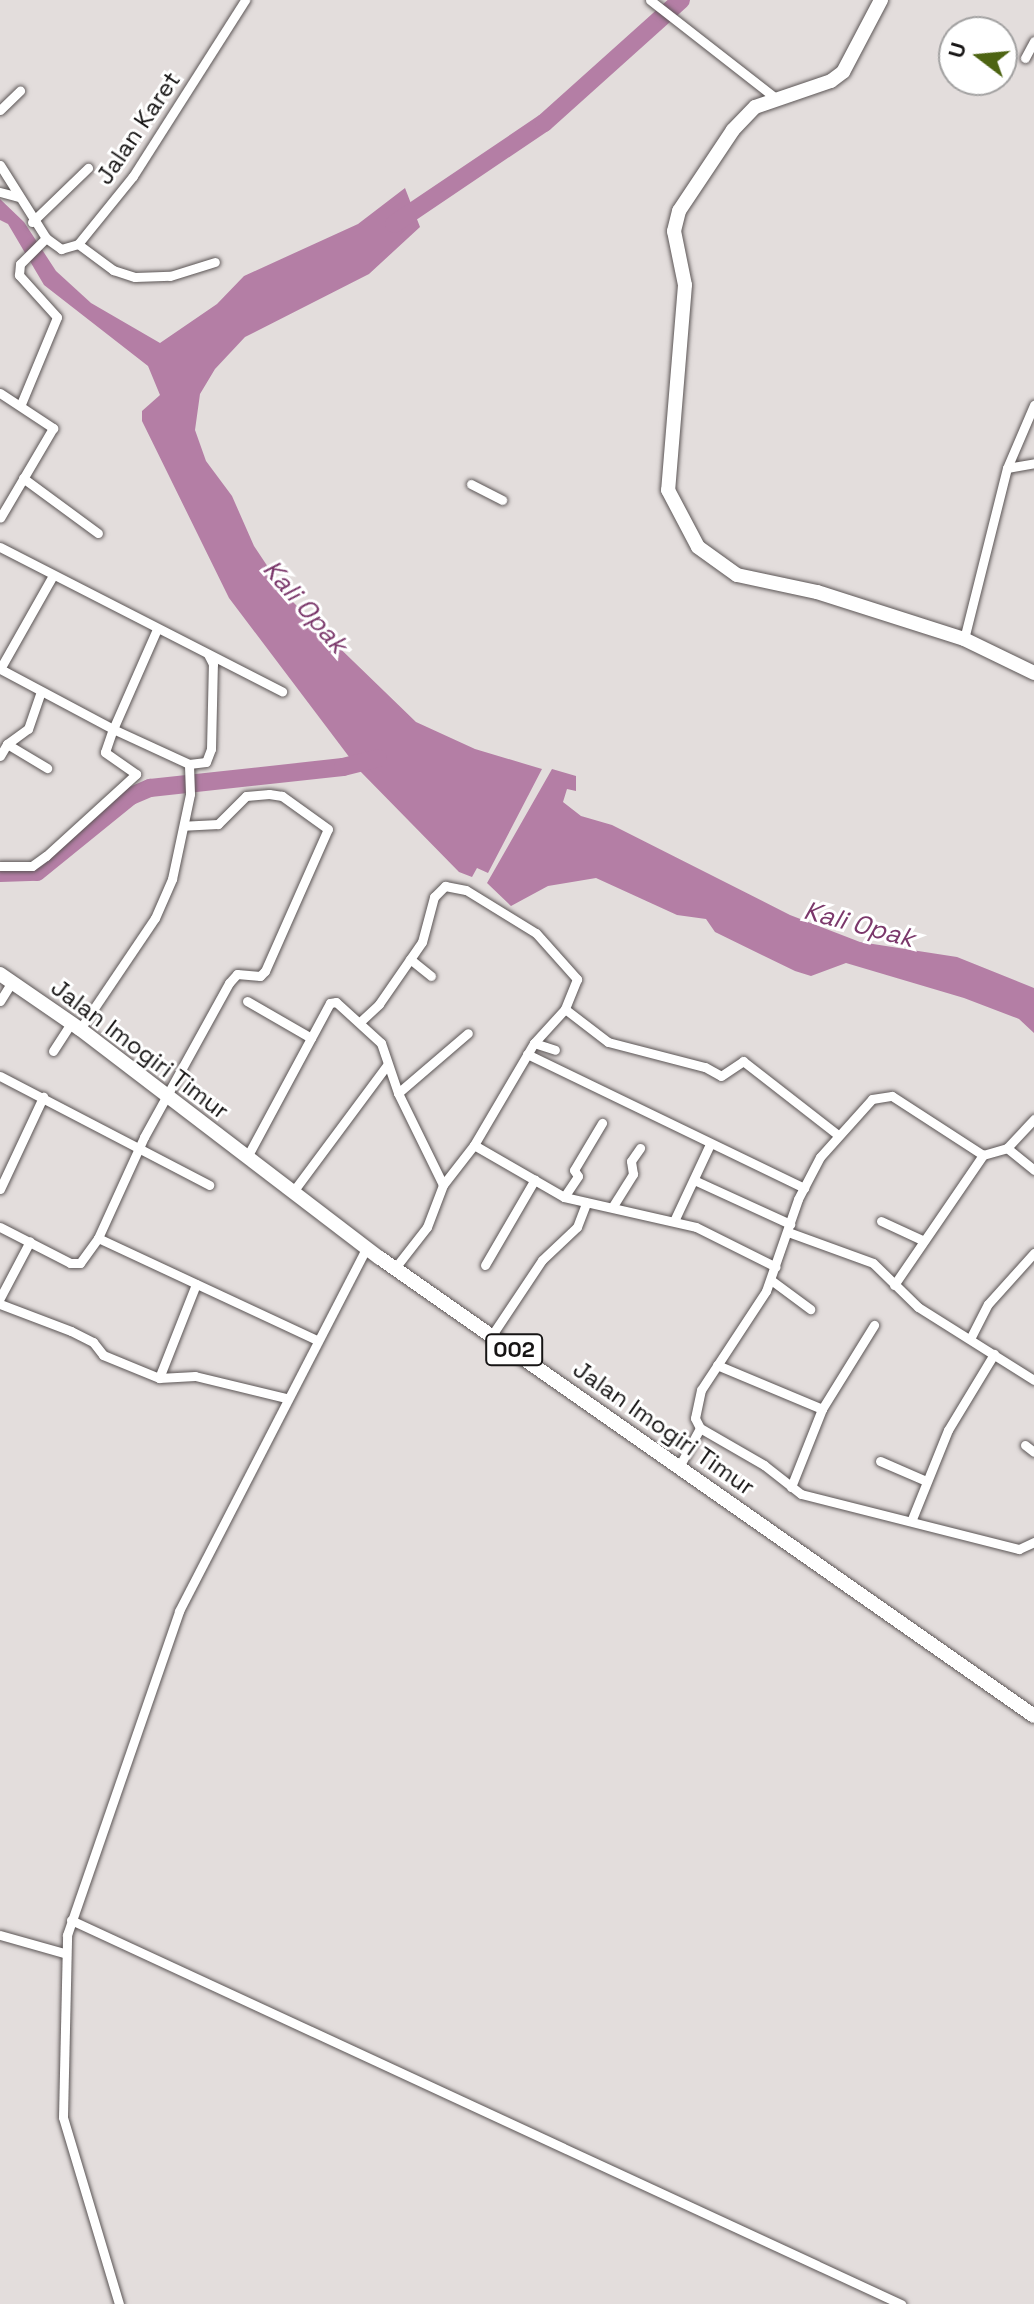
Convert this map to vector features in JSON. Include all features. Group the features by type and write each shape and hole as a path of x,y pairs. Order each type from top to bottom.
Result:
{"main road":[{"path":"881,0 843,72 807,90 774,97 733,130 674,223 685,285 668,473 672,503 698,547 737,575 817,592 964,639 1034,673"},
{"name":"Jalan Imogiri Timur","path":"6,978 76,1026 166,1098 366,1248 680,1465 1034,1716"}],"street":[{"name":"Jalan Karet","path":"78,244 133,176 245,0"},
{"path":"650,0 697,33 774,97"},
{"path":"1025,58 1034,41"},
{"path":"0,110 20,91"},
{"path":"0,165 32,222 61,249 78,244 113,270 135,277 170,276 215,262"},
{"path":"32,222 88,168"},
{"path":"0,192 19,197"},
{"path":"21,404 57,317 23,284 19,272 24,260 46,238"},
{"path":"0,393 53,428 0,518"},
{"path":"964,639 1007,468 1034,405"},
{"path":"1007,468 1034,463"},
{"path":"23,478 98,533"},
{"path":"471,484 502,500"},
{"path":"0,547 52,577 282,691"},
{"path":"52,577 1,669 40,694 189,768 206,762 211,749 213,664 208,654"},
{"path":"0,866 32,866 135,778 105,752 157,629"},
{"path":"0,756 7,744 28,729 40,694"},
{"path":"7,744 47,768"},
{"path":"53,1051 76,1026 155,918 172,879 190,794 189,768"},
{"path":"0,1227 76,1264 98,1238 140,1147 232,978 260,976 265,971 328,829 282,796 269,794 246,796 218,824 184,826"},
{"path":"361,1021 428,932 439,888 466,890 536,933 577,984 565,1009 534,1043 474,1145 443,1185 427,1227 395,1268"},
{"path":"410,959 431,976"},
{"path":"0,1001 6,978"},
{"path":"247,1001 311,1038"},
{"path":"247,1157 333,1001 361,1021 381,1043 398,1093 443,1185"},
{"path":"565,1009 608,1042 683,1060 721,1076 745,1062 838,1135"},
{"path":"398,1093 468,1033"},
{"path":"534,1043 555,1050"},
{"path":"527,1054 804,1188"},
{"path":"292,1193 387,1065"},
{"path":"0,1076 209,1185"},
{"path":"680,1465 700,1428 696,1405 717,1365 751,1319 771,1280 804,1188 838,1135 872,1099 892,1096 983,1155"},
{"path":"0,1189 43,1097"},
{"path":"894,1285 983,1155 1007,1148 1034,1119"},
{"path":"564,1197 577,1179 574,1170 602,1123"},
{"path":"674,1221 710,1144"},
{"path":"474,1145 564,1197 674,1221 715,1235 776,1267"},
{"path":"613,1206 633,1174 631,1161 640,1148"},
{"path":"1007,1148 1034,1170"},
{"path":"485,1265 535,1179"},
{"path":"694,1180 789,1228 854,1253 918,1307 1034,1380"},
{"path":"492,1335 542,1260 577,1227 586,1204"},
{"path":"881,1221 922,1240"},
{"path":"98,1238 317,1340"},
{"path":"0,1298 30,1241"},
{"path":"119,2304 63,2117 64,1953 71,1920 179,1611 286,1398 366,1248"},
{"path":"970,1339 988,1304 1032,1255"},
{"path":"771,1280 810,1309"},
{"path":"159,1378 196,1284"},
{"path":"0,1304 71,1331 93,1342 103,1355 159,1378 195,1376 286,1398"},
{"path":"791,1487 822,1409 874,1325"},
{"path":"912,1519 948,1430 994,1354"},
{"path":"717,1365 822,1409"},
{"path":"700,1428 791,1487 1019,1549 1034,1542"},
{"path":"1025,1445 1034,1452"},
{"path":"880,1461 926,1481"},
{"path":"71,1920 901,2304"},
{"path":"0,1935 64,1953"}],"shaded area":[{"path":"405,188 420,227 369,274 245,337 215,369 200,394 195,430 206,461 232,496 254,546 288,597 322,631 416,722 475,749 542,769 488,873 477,868 472,877 459,872 359,770 229,598 142,421 142,411 160,395 148,366 44,285 8,224 0,220 0,199 24,222 56,271 91,303 160,343 217,304 244,276 358,224"},
{"path":"552,769 576,776 576,791 567,789 563,802 581,816 612,825 790,915 860,942 957,957 1034,988 1034,1033 1019,1019 964,998 846,963 811,976 795,971 715,932 706,919 677,915 596,878 548,886 511,906 487,883"}],"waterway":[{"name":"Kali Opak","path":"394,224 544,123 681,0"},
{"path":"0,873 37,872 131,796 150,788 343,767 378,758"}]}
